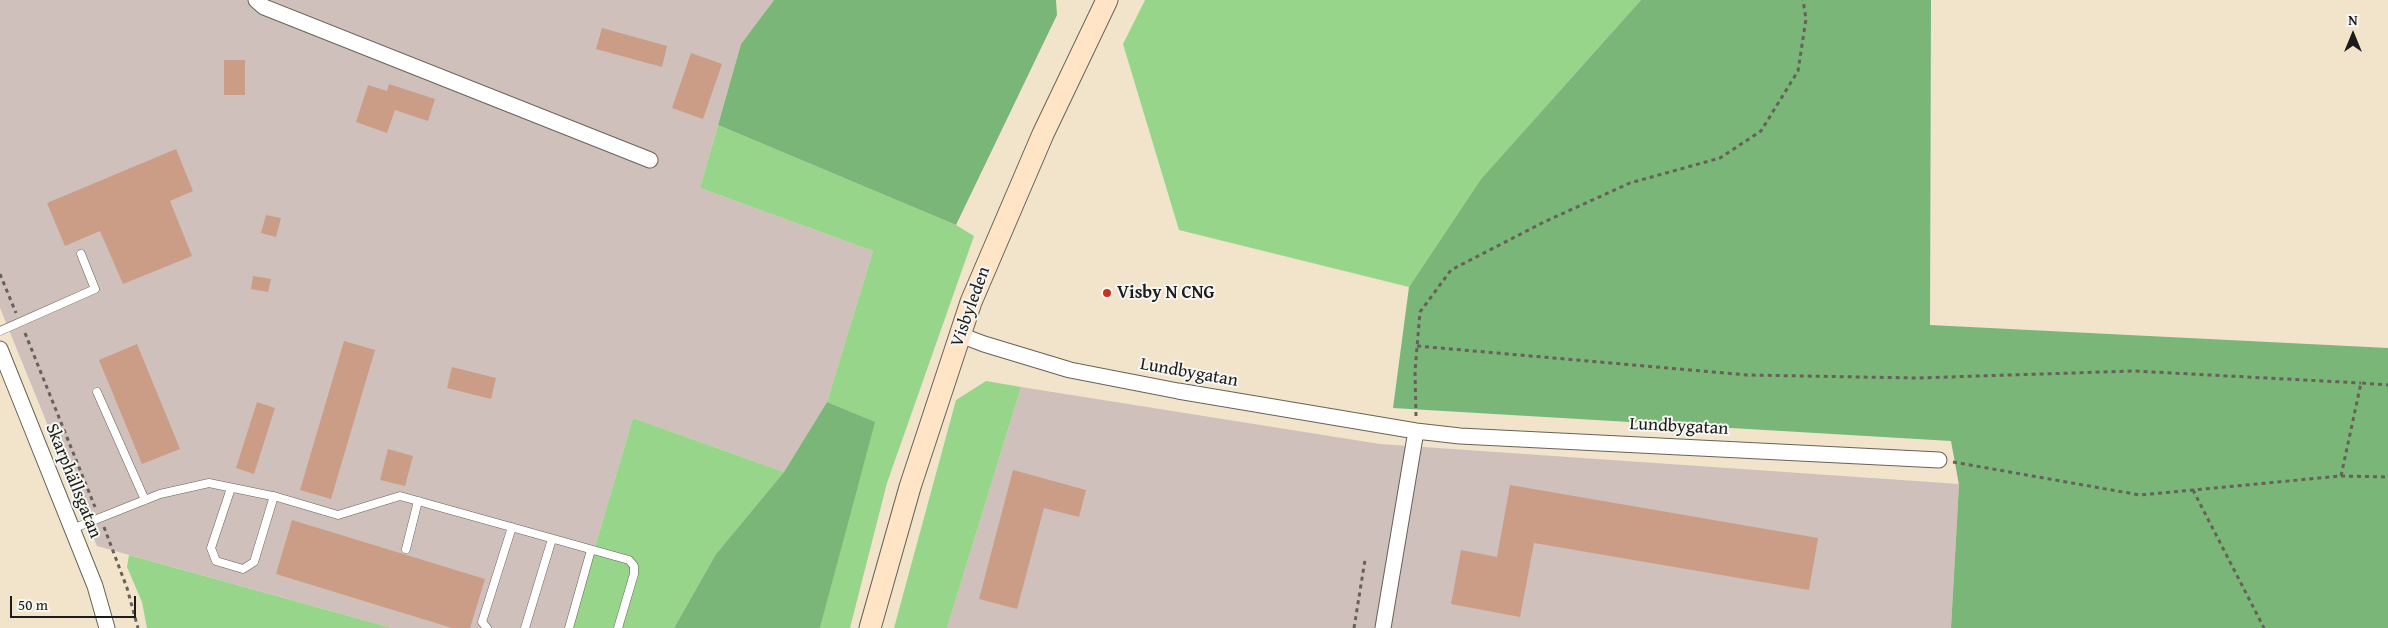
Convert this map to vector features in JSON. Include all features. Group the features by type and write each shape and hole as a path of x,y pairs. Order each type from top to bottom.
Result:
{"main road":[{"name":"Visbyleden","path":"870,628 910,487 960,335 1000,231 1035,151 1107,0"}],"street":[{"path":"256,0 264,7 650,160"},
{"name":"Lundbygatan","path":"960,335 1070,370 1178,391 1416,431 1460,436 1939,460"},
{"name":"Skarphällsgatan","path":"0,349 95,586 107,628"},
{"path":"1383,628 1416,431"}],"lane":[{"path":"0,331 96,290 81,254"},
{"path":"98,392 144,500"},
{"path":"72,528 160,494 209,483 274,496 338,514 400,496 628,560 634,566 634,574 618,628"},
{"path":"231,488 211,548 216,560 243,569 254,562 274,496"},
{"path":"406,549 418,501"},
{"path":"487,628 482,622 512,527"},
{"path":"525,628 552,539"},
{"path":"569,628 591,550"}],"path":[{"path":"1416,431 1417,346 1420,312 1451,270 1544,222 1630,183 1720,158 1761,131 1798,71 1806,19 1802,0"},
{"path":"0,274 100,518 127,588 138,628"},
{"path":"1417,346 1747,375 1917,378 2134,371 2388,385"},
{"path":"2340,476 2360,383"},
{"path":"1939,460 2140,495 2340,476 2388,477"},
{"path":"2193,490 2264,628"},
{"path":"1354,628 1365,560"}],"shaded area":[{"path":"0,0 774,0 741,44 700,188 873,251 827,402 784,472 633,418 571,628 392,628 97,546 0,308"},
{"path":"1021,387 1380,444 1959,484 1951,628 947,628"}],"green space":[{"path":"774,0 1056,0 1057,15 956,225 718,125 741,44"},
{"path":"1145,0 1641,0 1481,179 1409,287 1179,230 1123,44"},
{"path":"1641,0 1931,0 1930,325 2388,348 2388,628 1951,628 1959,485 1951,441 1393,408 1409,287 1481,179"},
{"path":"718,125 956,225 974,236 887,483 850,628 820,628 874,422 827,402 873,251 700,188"},
{"path":"986,381 1021,387 947,628 894,628 956,400"},
{"path":"827,402 875,422 820,628 674,628 716,554 784,472"},
{"path":"633,418 784,472 716,554 674,628 571,628"},
{"path":"129,555 392,628 147,628 142,602 127,567"}],"building":[{"path":"602,28 667,46 662,67 596,49"},
{"path":"691,53 722,64 703,119 672,108"},
{"path":"224,60 245,60 245,95 224,95"},
{"path":"389,84 435,99 428,121 395,110 387,133 356,122 368,85 387,91"},
{"path":"176,149 193,191 170,201 192,256 123,284 100,231 65,246 47,203"},
{"path":"266,215 281,218 276,237 261,233"},
{"path":"253,276 271,279 268,292 251,289"},
{"path":"344,341 375,350 331,499 300,490"},
{"path":"137,344 180,449 142,464 99,360"},
{"path":"452,367 496,378 491,399 447,388"},
{"path":"257,402 275,408 254,474 236,468"},
{"path":"388,449 413,456 405,486 380,480"},
{"path":"1013,470 1086,490 1079,517 1044,508 1017,609 979,599"},
{"path":"1510,485 1818,538 1809,590 1534,543 1520,617 1451,604 1461,550 1497,557"},
{"path":"292,520 485,579 470,628 452,628 276,574"}],"place":[{"name":"Visby N CNG","path":"1107,293"}]}
